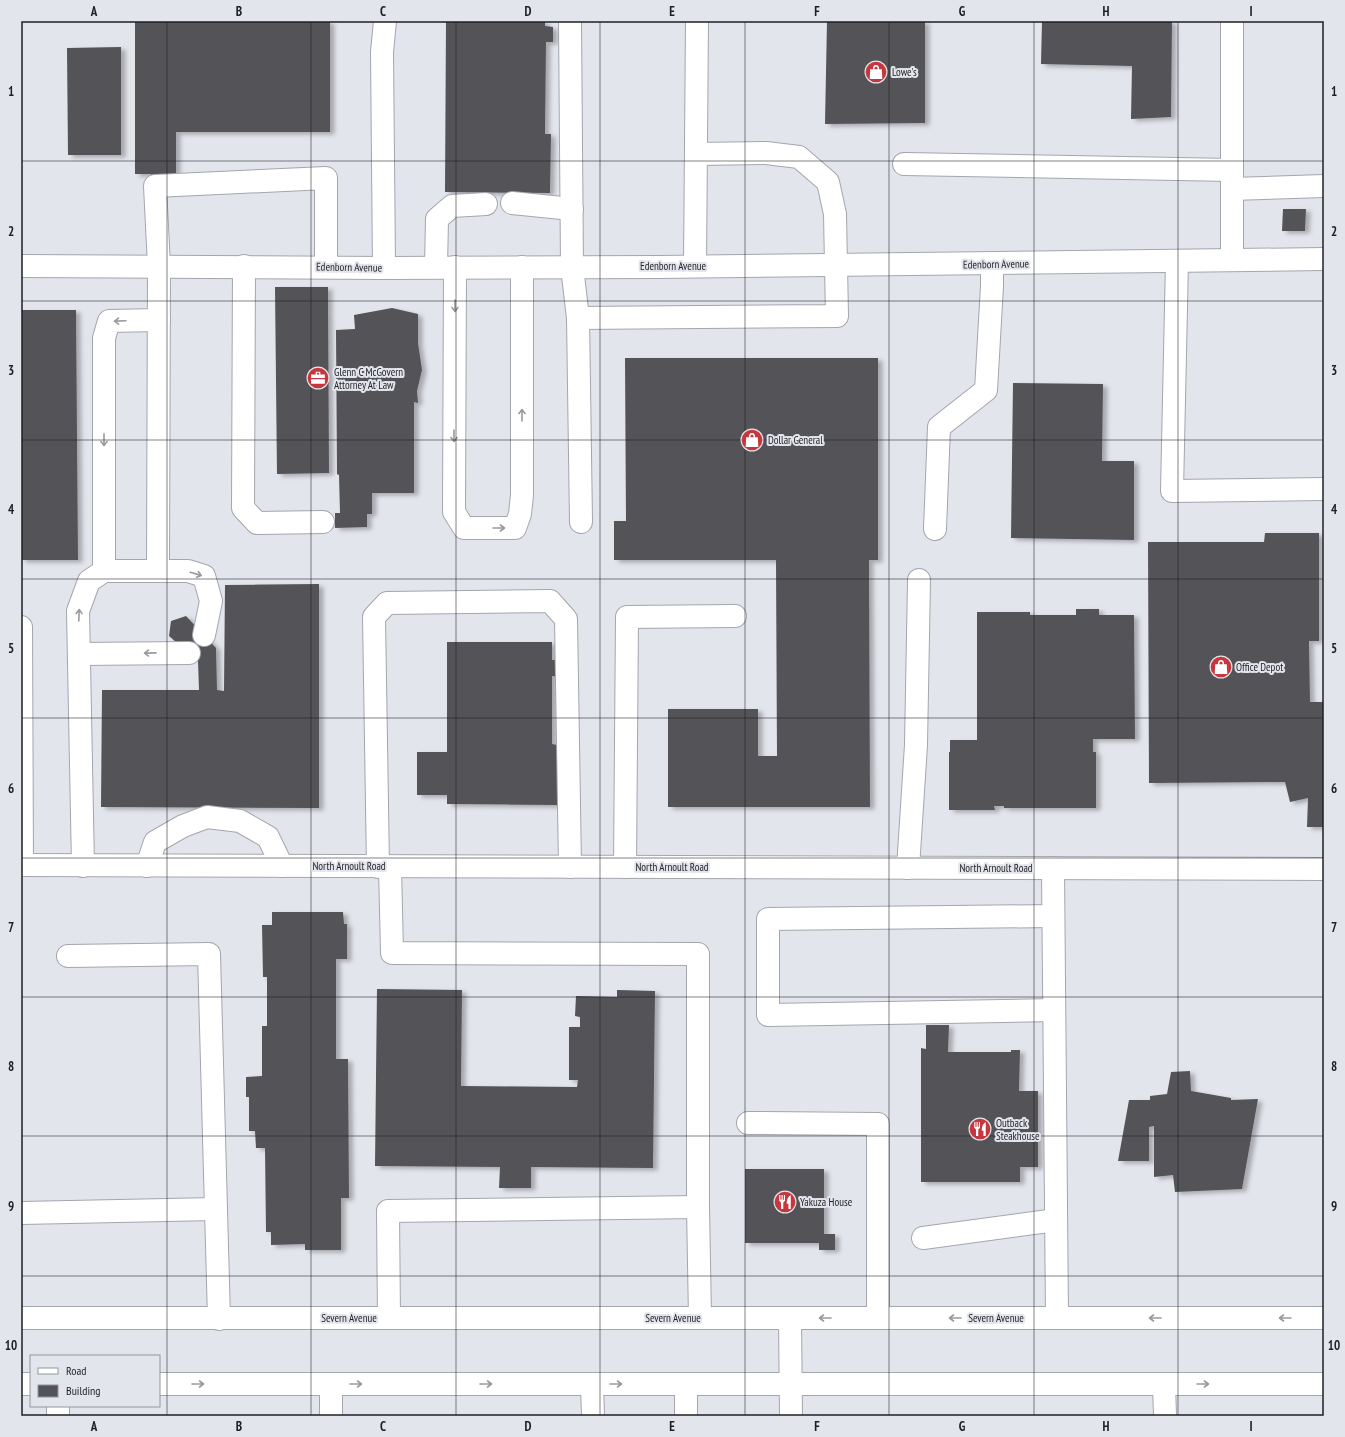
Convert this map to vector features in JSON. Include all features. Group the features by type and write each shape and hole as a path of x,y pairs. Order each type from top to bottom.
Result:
{"street":[{"path":"384,268 382,52 385,21"},
{"path":"570,21 572,266 578,318 581,522"},
{"path":"695,266 696,21"},
{"path":"1232,21 1232,260"},
{"path":"578,318 837,316 835,214 828,182 799,157 766,153 696,154"},
{"path":"904,164 1232,179 1324,186"},
{"path":"158,571 159,266 156,186 326,178 326,267"},
{"path":"512,203 572,209"},
{"path":"486,204 452,206 437,219 445,267 454,512 464,528 515,528 520,514 522,495 522,267"},
{"name":"Edenborn Avenue","path":"21,266 244,266 384,268 837,266 1324,259"},
{"path":"1177,261 1172,491 1324,489"},
{"path":"935,528 939,427 986,390 992,293 992,264"},
{"path":"244,266 243,508 257,523 323,522"},
{"path":"104,572 104,338 109,321 159,320"},
{"path":"83,866 78,611 89,582 104,572 188,571 204,576 211,601 204,635"},
{"path":"908,868 916,745 919,580"},
{"path":"570,867 566,619 550,601 387,603 374,617 384,867 392,953 698,954 698,1207 700,1318"},
{"path":"625,867 628,617 735,616"},
{"path":"21,627 22,865"},
{"path":"80,654 189,653"},
{"path":"147,866 155,842 183,826 207,817 240,821 268,837 282,866"},
{"name":"North Arnoult Road","path":"22,865 1324,869"},
{"path":"1053,868 1058,1318"},
{"path":"1053,916 768,919 768,1015 1054,1010"},
{"path":"68,956 209,954 219,1319"},
{"path":"748,1123 878,1124 878,1318"},
{"path":"389,1318 388,1211 698,1207"},
{"path":"21,1213 216,1209"},
{"path":"923,1238 1056,1220"},
{"name":"Severn Avenue","path":"21,1318 1324,1318"},
{"path":"790,1318 792,1416"},
{"path":"160,1384 1324,1384"},
{"path":"331,1384 331,1416"},
{"path":"592,1384 593,1416"},
{"path":"686,1384 686,1416"},
{"path":"1164,1384 1165,1416"}],"building":[{"path":"135,21 330,21 330,132 176,132 176,174 159,174 160,182 152,182 151,174 135,174"},
{"path":"446,21 545,21 545,26 553,27 553,42 546,42 545,134 551,134 550,193 445,192"},
{"name":"Lowe's","path":"827,21 925,21 925,123 825,124"},
{"path":"1042,21 1172,21 1171,117 1131,119 1132,66 1041,64"},
{"path":"121,47 121,155 68,155 67,48"},
{"path":"1283,209 1306,209 1305,231 1282,231"},
{"path":"275,287 328,287 329,473 277,474"},
{"path":"392,308 418,314 418,343 422,370 417,391 418,403 414,402 414,493 372,493 372,514 367,514 367,527 335,528 335,513 340,513 339,475 337,474 336,330 355,329 354,315"},
{"path":"21,310 76,310 78,560 21,560"},
{"name":"Dollar General","path":"625,358 878,358 878,560 869,560 870,807 668,807 668,709 758,709 758,756 777,756 776,560 614,560 614,521 626,521"},
{"path":"1013,383 1103,384 1102,461 1134,461 1134,540 1011,538"},
{"path":"1265,533 1319,533 1319,641 1309,641 1310,702 1324,702 1324,827 1307,827 1308,798 1290,802 1285,782 1149,783 1148,542 1264,542"},
{"path":"319,584 319,808 101,807 102,690 199,690 198,661 169,636 171,621 186,616 216,648 217,690 224,691 225,585"},
{"path":"1076,609 1099,609 1099,615 1134,615 1135,739 1093,739 1093,752 1096,752 1096,808 1004,808 1004,806 994,806 995,810 949,810 950,740 977,740 977,612 1030,612 1030,615 1076,615"},
{"path":"447,642 552,642 552,660 560,660 560,677 552,676 552,744 557,745 557,805 447,804 447,795 417,795 417,752 447,752"},
{"path":"272,912 343,912 344,924 347,924 347,959 336,959 336,1059 348,1059 349,1198 341,1198 341,1250 305,1250 305,1244 271,1245 271,1232 266,1232 265,1148 256,1148 255,1131 249,1131 249,1097 246,1097 246,1077 262,1076 262,1026 267,1026 267,977 263,977 262,925 272,925"},
{"path":"377,989 462,990 461,1086 577,1087 578,1080 569,1080 569,1027 580,1027 580,1017 575,1016 576,996 617,997 617,990 655,991 653,1168 531,1167 531,1188 499,1188 500,1167 375,1166"},
{"name":"Outback Steakhouse","path":"926,1025 949,1025 948,1052 1011,1052 1011,1050 1020,1050 1019,1091 1038,1091 1038,1167 1020,1167 1020,1182 921,1182 921,1048 926,1049"},
{"path":"1190,1071 1191,1091 1231,1098 1231,1100 1258,1099 1242,1189 1175,1192 1173,1175 1154,1177 1154,1126 1149,1127 1149,1161 1118,1161 1129,1100 1150,1100 1150,1096 1167,1094 1171,1072"},
{"name":"Yakuza House","path":"745,1169 824,1169 824,1234 835,1234 835,1250 819,1250 819,1243 745,1243"}],"place":[{"name":"Lowe's","path":"876,72"},
{"name":"Glenn C McGovern Attorney At Law","path":"318,378"},
{"name":"Dollar General","path":"752,440"},
{"name":"Office Depot","path":"1221,667"},
{"name":"Outback Steakhouse","path":"980,1129"},
{"name":"Yakuza House","path":"785,1202"}]}
